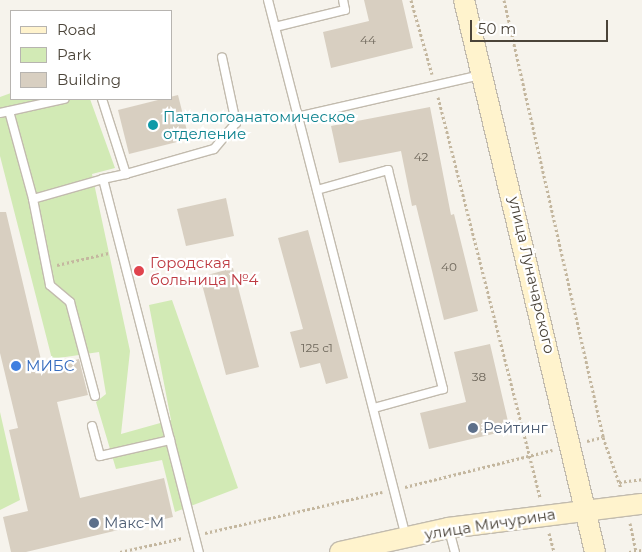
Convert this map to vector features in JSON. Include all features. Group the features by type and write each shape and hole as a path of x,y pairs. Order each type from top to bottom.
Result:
{"main road":[{"name":"улица Луначарского","path":"464,0 484,74 596,552"},
{"name":"улица Мичурина","path":"340,552 448,528 544,514 634,506"}],"lane":[{"path":"268,0 406,537"},
{"path":"275,27 345,10 343,0"},
{"path":"33,199 214,149 236,123 222,57"},
{"path":"298,117 484,74"},
{"path":"0,113 59,100"},
{"path":"102,100 126,174"},
{"path":"9,111 33,199 50,285 70,302 95,396"},
{"path":"316,190 388,170 443,389 374,408"},
{"path":"103,180 199,552"},
{"path":"92,426 100,456 170,440"},
{"path":"448,528 454,552"}],"path":[{"path":"412,0 554,552"},
{"path":"504,0 603,438 620,482 634,506 636,551"},
{"path":"46,267 121,251"},
{"path":"120,552 511,461"},
{"path":"620,482 642,478"},
{"path":"629,552 642,550"}],"green space":[{"path":"10,93 10,100 90,100 115,168 92,174 130,351 121,434 171,420 149,305 172,300 238,488 175,512 162,460 116,469 96,402 106,394 99,352 52,359 0,156 0,97"},
{"path":"0,412 20,500 0,510"}],"building":[{"path":"364,0 402,0 413,48 331,68 323,32 369,21"},
{"name":"Паталогоанатомическое отделение","path":"178,95 189,139 129,154 118,110 158,100 172,100 172,96"},
{"path":"430,107 451,215 454,214 478,311 444,320 416,205 412,206 401,151 339,163 331,126"},
{"path":"226,198 234,236 186,246 177,209"},
{"path":"0,212 6,212 43,368 79,359 88,395 57,402 80,498 164,478 173,517 26,552 11,552 3,517 28,511 9,430 18,428 0,353"},
{"path":"308,230 348,378 326,384 320,363 300,368 290,332 303,329 278,238"},
{"path":"233,268 259,367 226,375 200,277"},
{"path":"490,344 510,430 429,449 420,413 466,402 454,352"}],"place":[{"name":"Паталогоанатомическое отделение","path":"153,125"},
{"name":"Городская больница №4","path":"139,271"},
{"name":"МИБС","path":"16,366"},
{"name":"Рейтинг","path":"473,428"},
{"name":"Макс-М","path":"94,523"}]}
